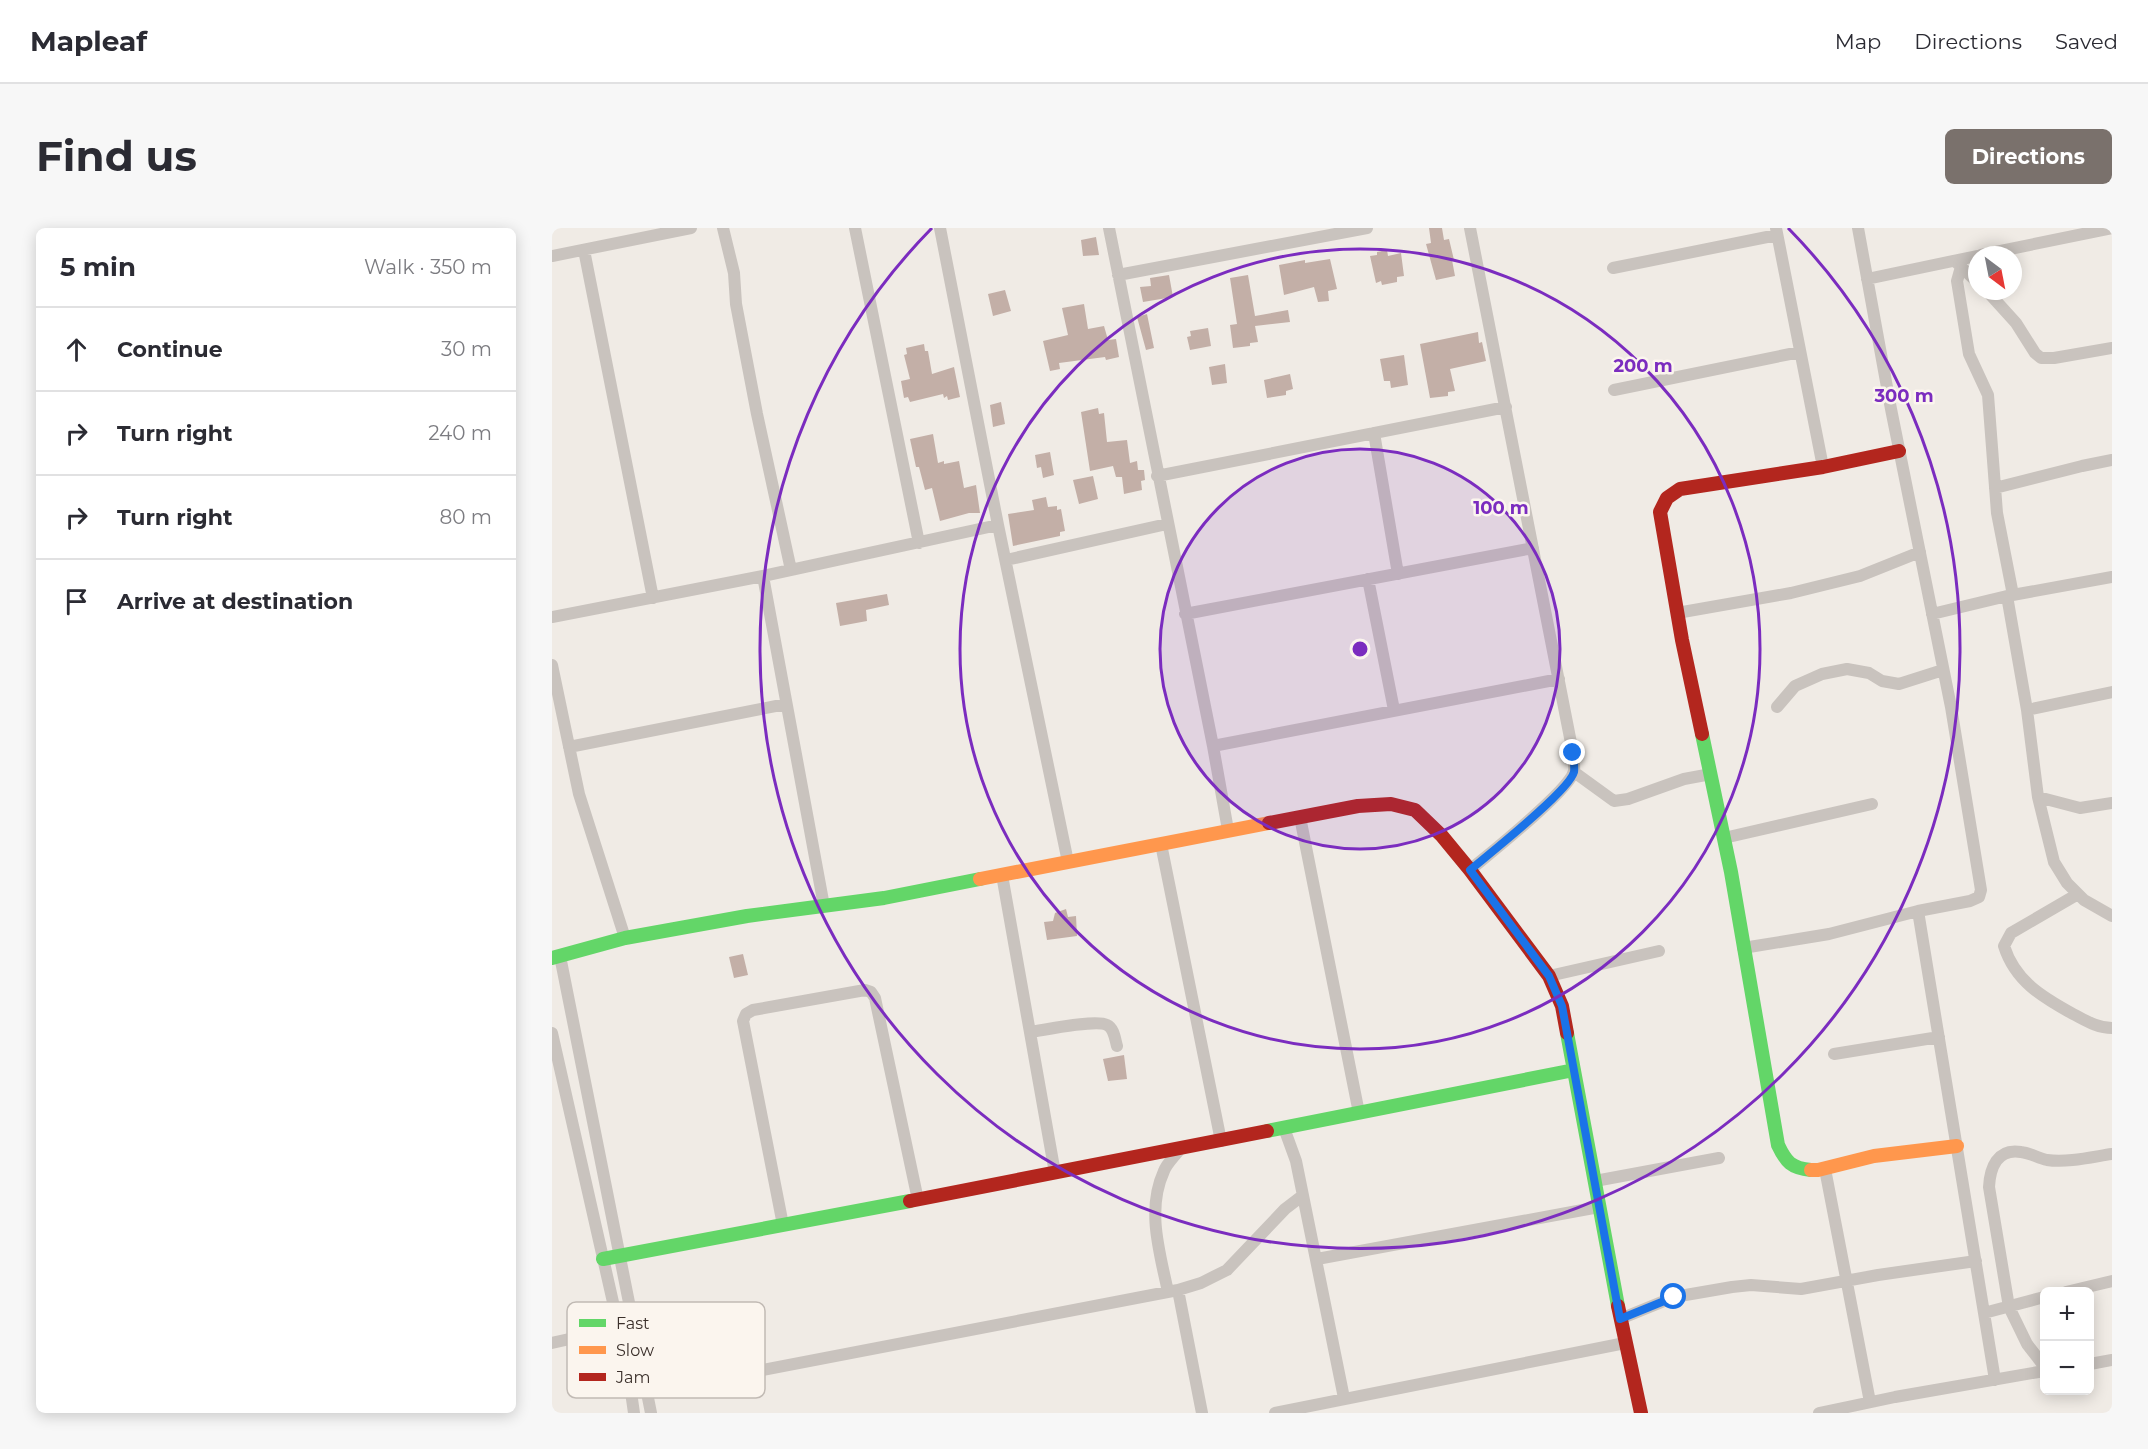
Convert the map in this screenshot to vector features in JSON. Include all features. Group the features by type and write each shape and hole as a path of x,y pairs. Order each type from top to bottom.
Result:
{"street":[{"path":"552,256 691,228"},
{"path":"723,228 734,273 736,304 757,414 791,570"},
{"path":"855,228 919,543"},
{"path":"940,228 1068,862"},
{"path":"1109,228 1228,831"},
{"path":"1118,275 1366,228"},
{"path":"1470,228 1559,678 1573,753 1574,772 1563,788 1545,805 1470,870"},
{"path":"1743,948 1829,934 1918,910 1970,901 1979,897 1981,890 1943,670 1899,451 1858,228"},
{"path":"2022,246 2112,228"},
{"path":"1613,268 1776,232 1822,467"},
{"path":"584,250 653,598"},
{"path":"1867,279 1958,264 1968,260"},
{"path":"1958,264 1968,273"},
{"path":"1958,264 1957,281 1969,354 1988,395 1997,513 2038,797 2054,862 2067,883 2084,900 2112,915"},
{"path":"1995,300 2016,323 2035,353 2041,358 2055,358 2112,348"},
{"path":"1614,390 1800,352"},
{"path":"1157,476 1506,407"},
{"path":"1374,433 1398,574"},
{"path":"1899,451 1822,467 1680,489 1667,498 1660,512 1677,613 1724,838 1778,1145 1785,1161 1801,1169 1825,1169 1874,1156 1958,1146"},
{"path":"1995,488 2112,460"},
{"path":"1006,560 1167,524"},
{"path":"552,618 763,576 999,525"},
{"path":"1185,614 1533,548"},
{"path":"1677,613 1791,592 1860,576 1920,552"},
{"path":"763,576 824,906"},
{"path":"1932,614 2010,595 2112,577"},
{"path":"1368,579 1394,710"},
{"path":"552,665 579,795 625,938"},
{"path":"1777,706 1795,686 1822,674 1847,669 1869,673 1882,681 1899,684 1943,670"},
{"path":"1213,746 1559,678"},
{"path":"2027,710 2112,692"},
{"path":"569,747 786,704"},
{"path":"1574,772 1614,801 1628,799 1684,779 1711,774"},
{"path":"2038,797 2080,808 2112,803"},
{"path":"629,1302 556,957 625,938 747,916 884,898 1358,806 1391,804 1415,810 1442,836 1549,976 1562,1006 1620,1319 1641,1413"},
{"path":"1724,838 1872,804"},
{"path":"1300,817 1359,1113"},
{"path":"1161,844 1221,1141"},
{"path":"1002,875 1055,1173"},
{"path":"2078,894 2011,933 2004,946 2007,957 2017,973 2031,989 2091,1024 2112,1028"},
{"path":"1918,910 1995,1380"},
{"path":"1549,976 1659,951"},
{"path":"783,1226 743,1021 746,1014 753,1010 865,990 871,992 875,998 918,1200"},
{"path":"1030,1032 1096,1023 1107,1024 1112,1030 1117,1046"},
{"path":"552,1033 613,1302"},
{"path":"1834,1054 1939,1037"},
{"path":"603,1259 918,1200 1574,1070"},
{"path":"1284,1128 1296,1161 1344,1398"},
{"path":"1180,1149 1164,1169 1156,1190 1154,1215 1202,1413"},
{"path":"2040,1361 2027,1344 2008,1306 1989,1187 1990,1173 1996,1159 2006,1153 2018,1151 2048,1160 2112,1154"},
{"path":"1595,1181 1719,1158"},
{"path":"1825,1169 1870,1402"},
{"path":"765,1369 1173,1291 1201,1283 1227,1270 1285,1209 1302,1196"},
{"path":"1317,1258 1599,1207"},
{"path":"1620,1319 1674,1297 1732,1287 1750,1285 1801,1289 1976,1261"},
{"path":"2087,1287 2112,1281"},
{"path":"1984,1313 2040,1298"},
{"path":"552,1343 567,1340"},
{"path":"1275,1413 1625,1343"},
{"path":"2094,1363 2112,1360"},
{"path":"1819,1413 2040,1372"},
{"path":"632,1398 634,1413"},
{"path":"649,1398 651,1413"}],"building":[{"path":"1429,228 1442,228 1444,240 1449,239 1455,276 1436,280 1426,244 1431,243"},
{"path":"1096,237 1099,255 1083,256 1081,240"},
{"path":"1387,250 1388,256 1401,253 1404,276 1397,277 1397,282 1382,285 1381,281 1376,283 1370,256"},
{"path":"1330,259 1337,289 1328,291 1329,301 1318,302 1314,287 1284,295 1279,265 1305,260 1305,263"},
{"path":"1169,275 1173,297 1143,302 1140,287 1151,286 1150,278"},
{"path":"1248,275 1255,316 1288,310 1290,322 1255,326 1258,342 1250,343 1250,346 1233,348 1230,325 1237,324 1230,278"},
{"path":"1005,290 1011,311 993,316 988,294"},
{"path":"1084,304 1088,329 1104,326 1108,340 1116,339 1119,357 1059,363 1060,369 1050,371 1043,341 1068,335 1062,308"},
{"path":"1147,314 1154,348 1146,350 1137,317"},
{"path":"1208,328 1211,346 1190,350 1187,337 1191,336 1190,331"},
{"path":"1478,332 1479,343 1482,342 1486,361 1450,369 1455,391 1448,392 1448,396 1430,398 1420,344"},
{"path":"924,344 925,351 928,351 932,374 954,367 960,397 948,400 943,394 910,402 908,397 904,398 901,381 910,379 904,355 907,354 906,348"},
{"path":"1404,355 1408,385 1391,388 1390,381 1384,381 1380,359"},
{"path":"1225,364 1227,383 1212,385 1209,367"},
{"path":"1290,374 1293,389 1286,391 1286,395 1267,398 1264,380"},
{"path":"1001,402 1005,424 993,427 990,405"},
{"path":"1098,408 1099,414 1104,413 1107,442 1127,440 1130,463 1137,461 1138,470 1144,470 1145,480 1141,481 1142,490 1124,494 1122,477 1116,477 1113,466 1090,471 1081,412"},
{"path":"933,434 938,463 959,461 964,488 976,485 980,513 969,513 940,521 932,488 925,490 919,467 916,467 910,439"},
{"path":"1050,452 1054,475 1043,478 1041,467 1037,468 1035,455"},
{"path":"1093,476 1098,499 1079,504 1073,480"},
{"path":"1046,497 1048,507 1057,506 1057,510 1061,509 1065,531 1060,532 1060,536 1013,546 1008,514 1034,510 1032,500"},
{"path":"887,594 889,605 866,610 867,621 840,626 836,603"},
{"path":"1066,909 1068,917 1076,916 1077,936 1047,940 1044,922 1053,921 1055,913"},
{"path":"743,954 748,975 734,978 729,957"},
{"path":"1124,1055 1127,1079 1108,1081 1103,1059"}],"traffic: fast":[{"path":"1702,734 1731,872 1778,1145 1790,1163 1799,1168 1811,1170"},
{"path":"552,958 625,938 747,916 884,898 980,879"},
{"path":"1567,1033 1618,1306"},
{"path":"1267,1131 1574,1070"},
{"path":"603,1259 910,1201"}],"traffic: slow":[{"path":"980,879 1269,823"},
{"path":"1811,1170 1874,1156 1957,1146"}],"traffic: jam":[{"path":"1702,734 1682,640 1660,512 1667,498 1680,489 1823,467 1899,451"},
{"path":"1269,823 1358,806 1391,804 1415,810 1442,836 1470,870 1549,976 1562,1006 1567,1033"},
{"path":"910,1201 1267,1131"},
{"path":"1618,1306 1641,1413"}],"route":[{"path":"1573,753 1574,772 1563,788 1470,870 1549,976 1562,1006 1620,1319 1674,1297"}]}
